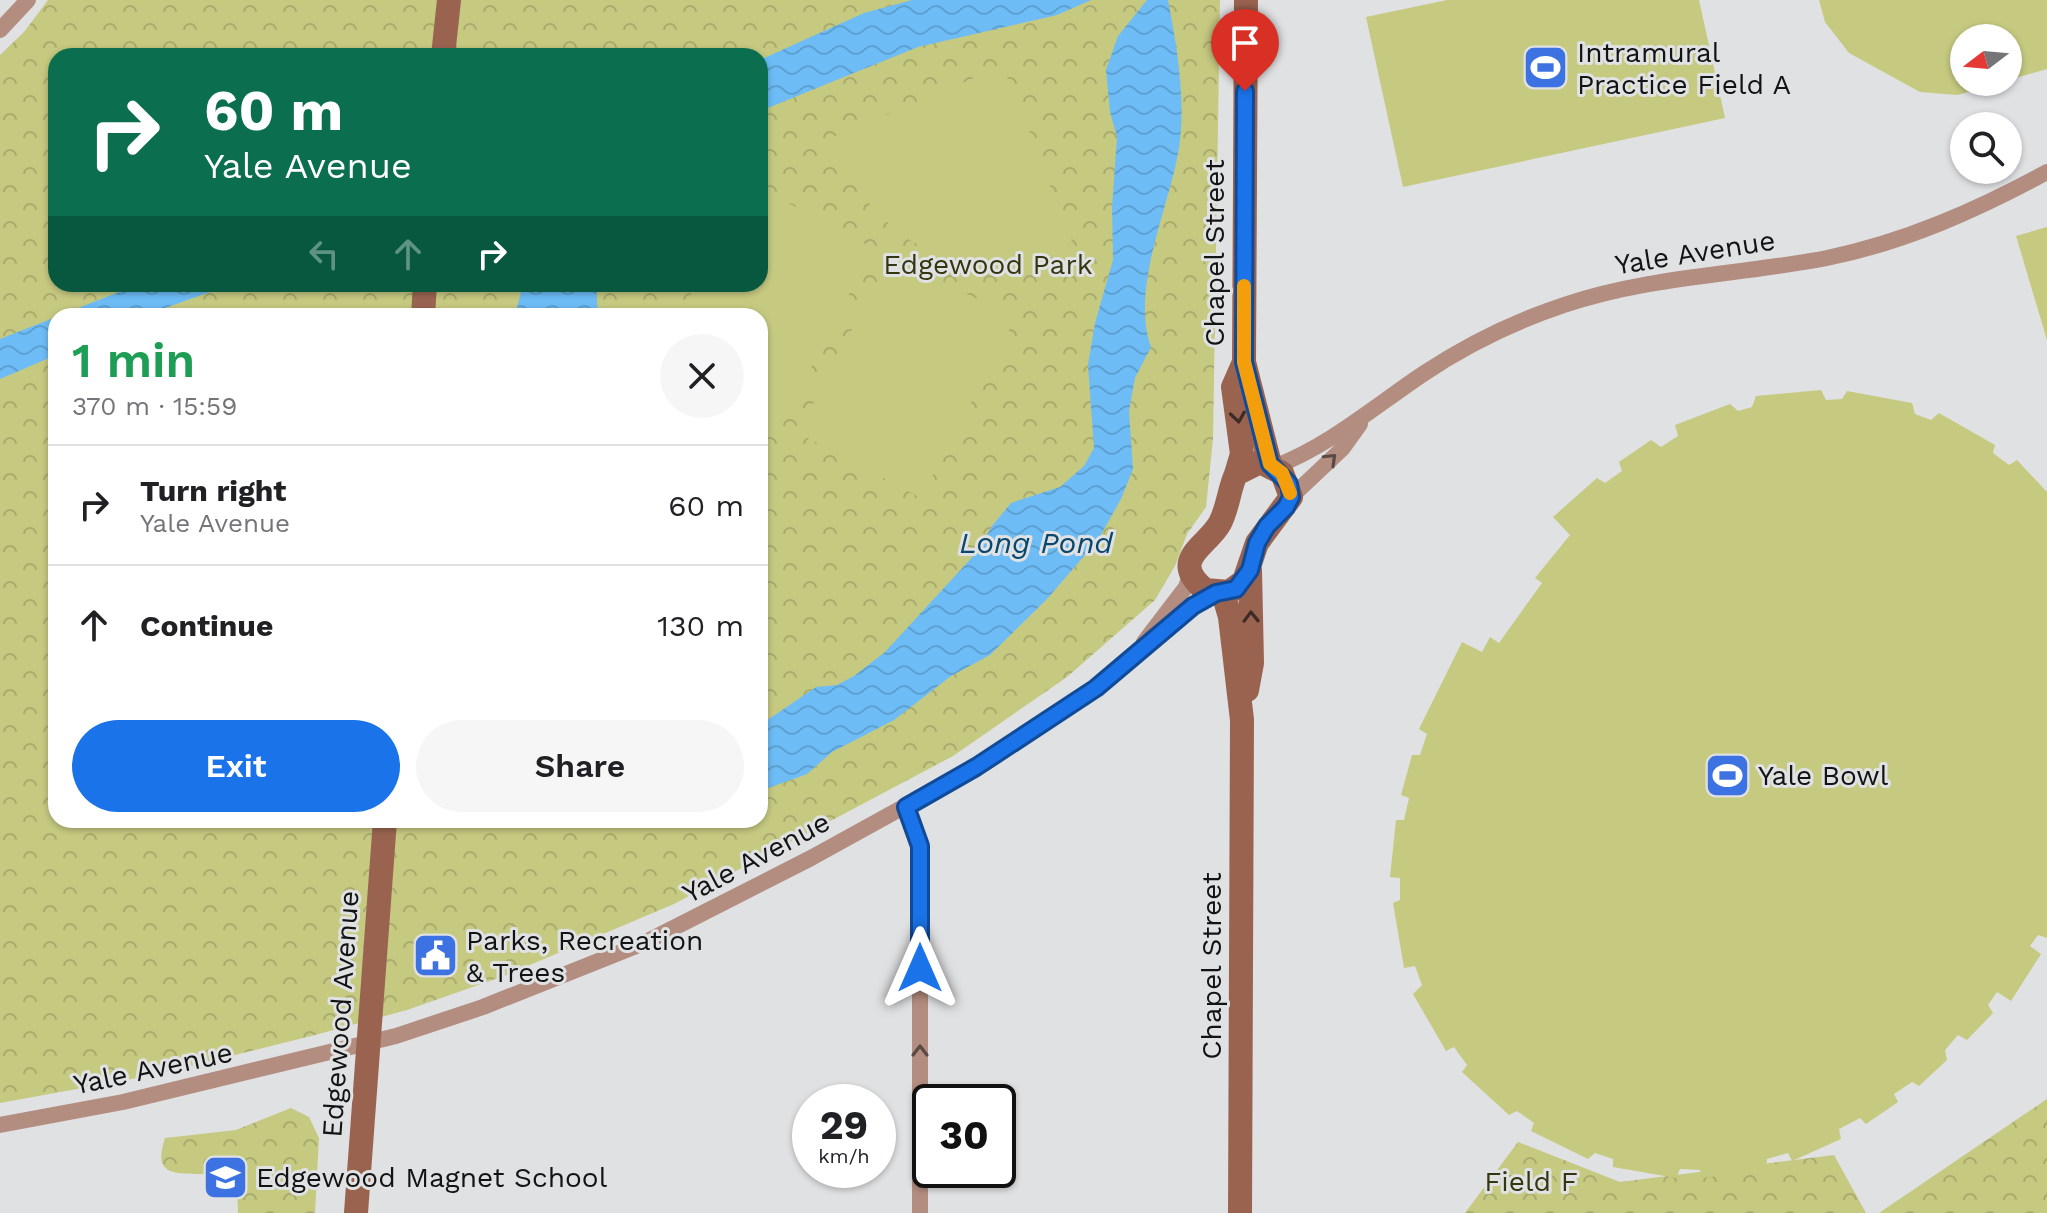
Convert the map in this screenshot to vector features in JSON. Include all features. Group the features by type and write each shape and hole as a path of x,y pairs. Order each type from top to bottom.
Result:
{"street":[{"path":"0,30 28,0"},
{"path":"440,0 440,48"},
{"path":"441,48 449,0"},
{"name":"Chapel Street","path":"1246,0 1244,362 1272,466 1289,484 1291,497"},
{"name":"Yale Avenue","path":"1272,466 1308,451 1366,416 1430,369 1488,334 1542,313 1627,287 1826,258 1890,242 1971,211 2047,172"},
{"name":"Chapel Street","path":"1191,573 1190,561 1195,549 1219,525 1242,454 1233,387 1244,362"},
{"name":"Yale Avenue","path":"1291,497 1342,449 1366,416"},
{"path":"1236,474 1252,463 1272,466"},
{"path":"1191,573 1205,590 1220,593 1236,589 1250,570 1257,543 1291,497"},
{"name":"Chapel Street","path":"1242,720 1252,663 1250,570"},
{"name":"Yale Avenue","path":"1131,659 1186,587 1191,573"},
{"name":"Chapel Street","path":"1220,593 1230,617 1242,720 1240,1213"},
{"name":"Yale Avenue","path":"0,1125 123,1102 367,1044 483,1007 633,947 707,913 906,807 1038,727 1131,659 1193,606 1220,593"},
{"path":"906,807 920,846 920,1213"},
{"name":"Edgewood Avenue","path":"356,1213 384,828"}],"green space":[{"name":"Edgewood Park","path":"48,0 1220,0 1213,439 1206,507 1187,534 1175,566 1155,600 1067,677 953,756 674,904 504,976 407,1010 159,1074 0,1103 0,55 24,32"},
{"name":"Intramural Practice Field A","path":"1447,0 1699,0 1725,118 1403,187 1366,17"},
{"path":"1819,0 2047,0 2047,69 2022,76 2022,24 1950,24 1950,94 1920,92 1849,53 1825,22"},
{"path":"993,70 1009,79 1074,247 1032,260 993,264 959,261 927,250 899,232 872,207 848,177 826,140"},
{"path":"768,192 873,248 780,427 768,420 768,308 684,308 692,292 768,292"},
{"path":"2047,227 2047,340 2016,236"},
{"path":"891,254 1015,319 921,498 798,433"},
{"name":"Yale Bowl","path":"1821,390 1826,400 1842,399 1847,391 1912,403 1915,414 1931,420 1939,413 1995,445 1993,453 2009,465 2017,460 2047,492 2047,938 2038,935 2030,946 2041,954 2011,1001 1997,992 1988,1005 1993,1013 1967,1040 1958,1035 1945,1050 1947,1060 1919,1086 1912,1082 1894,1094 1898,1102 1866,1124 1860,1118 1839,1129 1841,1139 1792,1161 1788,1153 1767,1159 1766,1169 1703,1178 1700,1170 1680,1169 1676,1178 1613,1167 1613,1159 1595,1153 1588,1159 1531,1131 1534,1123 1517,1111 1509,1115 1462,1072 1467,1065 1454,1047 1446,1051 1413,994 1422,985 1415,966 1404,968 1393,903 1400,900 1400,878 1390,877 1396,820 1404,820 1409,798 1401,795 1412,755 1420,755 1427,734 1419,729 1462,642 1482,652 1490,637 1499,643 1542,583 1535,578 1570,535 1553,517 1597,478 1605,483 1622,471 1619,462 1651,440 1661,447 1678,436 1675,425 1730,404 1738,411 1752,407 1756,396"},
{"path":"2047,1099 2047,1213 1879,1213"},
{"path":"291,1108 309,1117 319,1138 315,1213 238,1213 237,1181 205,1174 174,1172 163,1165 161,1159 165,1138 236,1130"},
{"name":"Field F","path":"1518,1142 1620,1182 1834,1155 1866,1213 1465,1213"}],"water":[{"path":"912,0 1091,0 1057,15 918,47 768,108 768,56 864,13"},
{"name":"Long Pond","path":"1147,0 1168,0 1180,74 1182,111 1174,172 1148,274 1145,300 1151,347 1135,378 1129,411 1133,469 1121,499 1098,540 1047,599 990,655 951,676 894,720 832,752 807,774 768,788 768,720 816,687 837,685 854,676 885,652 977,552 992,526 1011,503 1060,487 1084,466 1094,448 1088,365 1095,323 1113,260 1112,207 1117,137 1110,112 1106,70 1118,36"},
{"path":"119,292 210,292 165,308 78,308"},
{"path":"521,292 596,292 598,308 517,308"},
{"path":"48,320 48,358 0,379 0,339"}],"slow traffic":[{"path":"1244,286 1244,362 1270,464 1282,473 1289,484 1290,493"}],"place":[{"name":"Intramural Practice Field A","path":"1546,68"},
{"name":"Yale Bowl","path":"1727,775"},
{"name":"Parks, Recreation & Trees","path":"435,956"},
{"name":"Edgewood Magnet School","path":"225,1177"}],"route":[{"path":"920,968 920,846 906,807 976,767 1096,688 1153,643 1193,606 1216,593 1236,589 1250,570 1257,543 1267,526 1286,507 1291,497 1289,484 1282,473 1270,464 1244,362 1245,91"}]}
